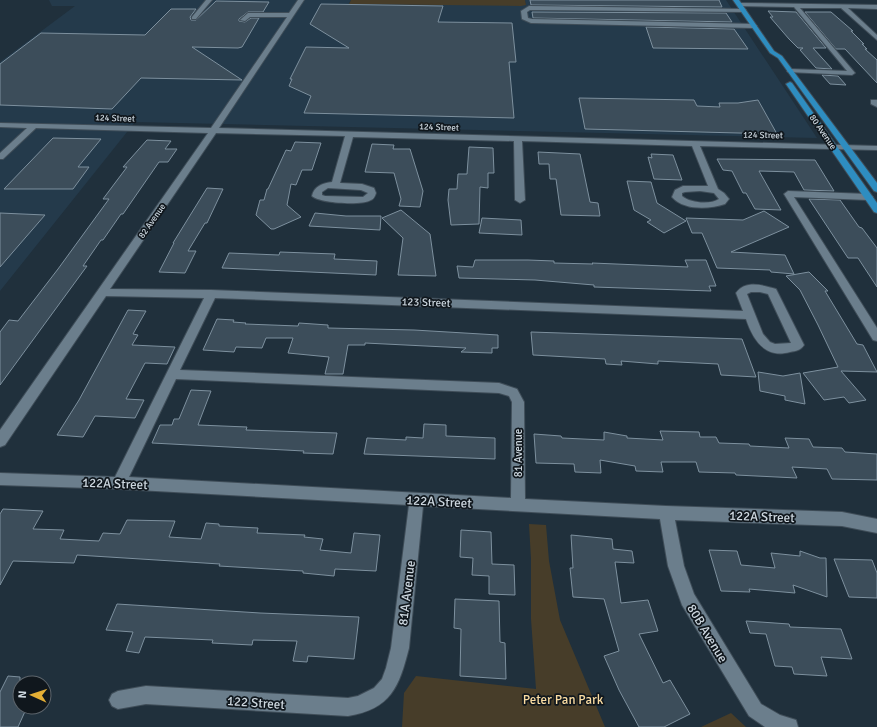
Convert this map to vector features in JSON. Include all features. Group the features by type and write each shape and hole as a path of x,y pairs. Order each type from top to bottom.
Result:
{"main road":[{"name":"80 Avenue","path":"740,5 772,52 780,57 877,188"},
{"name":"80 Avenue","path":"772,52 771,56 877,210"}],"street":[{"path":"194,18 209,0"},
{"name":"82 Avenue","path":"0,441 301,0"},
{"path":"754,26 531,22 525,19 524,11 529,8 740,5 877,7"},
{"path":"790,71 852,73 796,6"},
{"path":"843,7 877,38"},
{"path":"243,20 248,15 292,15"},
{"path":"583,28 664,29 700,32"},
{"path":"751,34 760,34"},
{"name":"124 Street","path":"0,125 877,148"},
{"path":"0,157 34,126"},
{"path":"48,135 56,127"},
{"path":"109,137 116,128"},
{"path":"335,186 350,134"},
{"path":"518,139 520,200"},
{"path":"695,143 714,190"},
{"path":"335,186 362,187 371,190 372,193 369,198 364,200 324,199 317,196 318,192 323,187 335,186"},
{"path":"868,197 788,194 877,338"},
{"path":"747,288 762,288 772,292 798,345 792,349 783,350 771,348 762,341 750,315 741,292 747,288"},
{"name":"123 Street","path":"103,292 211,294 750,315"},
{"path":"119,483 211,294"},
{"name":"81 Avenue","path":"171,374 499,388 513,392 518,402 518,505"},
{"name":"122A Street","path":"0,479 119,483 666,513 842,519 877,526"},
{"name":"81A Avenue","path":"388,685 400,648 417,499"},
{"name":"80B Avenue","path":"666,513 676,566 688,599 755,710 776,723 789,727"},
{"name":"122 Street","path":"118,700 146,695 348,707 360,705 371,699 380,694 388,685"}],"shaded area":[{"path":"49,0 351,0 349,3 526,5 525,0 726,0 817,138 135,122 0,291 0,62 75,6 52,6"}],"green space":[{"path":"351,0 525,0 526,5 349,4"},
{"name":"Peter Pan Park","path":"529,524 546,525 549,561 560,620 605,727 402,727 404,693 416,676 536,689 531,619 531,559"},
{"path":"731,713 746,727 701,727"}],"building":[{"path":"530,0 719,0 722,7 531,5"},
{"path":"216,1 269,2 263,12 248,12 239,19 239,21 245,22 251,18 259,18 242,47 192,47 242,80 141,78 112,109 0,105 0,64 41,33 145,35 171,9 196,9 190,17 191,20 196,20"},
{"path":"321,4 443,6 438,22 512,23 516,62 509,62 514,118 304,113 311,96 289,86 292,79 290,79 306,47 349,48 310,24"},
{"path":"768,11 796,12 826,48 813,48 832,69 816,68 800,50 803,48 798,48 789,39 770,17 773,17"},
{"path":"532,12 726,13 732,22 533,18"},
{"path":"805,12 831,12 853,31 851,31 867,49 865,49 877,60 877,83 845,49 836,49"},
{"path":"646,27 734,29 748,49 653,48"},
{"path":"822,75 838,76 846,85 830,84"},
{"path":"579,98 694,100 697,106 720,107 719,103 738,103 758,100 777,134 585,129"},
{"path":"53,138 101,139 78,167 89,167 73,189 4,189"},
{"path":"147,140 171,141 165,149 177,149 168,162 159,162 123,214 121,214 103,240 101,240 83,266 87,266 0,385 0,332 9,320 18,321 58,269 109,199 103,199 127,167 123,167"},
{"path":"295,142 321,143 312,170 302,170 296,185 291,184 287,205 301,217 271,229 256,215 260,200 264,200 267,189 286,150 291,151"},
{"path":"372,144 394,145 393,149 410,149 423,191 420,207 399,206 401,199 394,173 365,172"},
{"path":"469,147 493,148 494,173 488,173 488,188 480,187 479,224 451,225 448,200 449,189 457,189 458,174 467,174"},
{"path":"538,152 580,154 590,202 598,203 600,216 561,215 556,179 550,179 549,164 539,164"},
{"path":"651,154 673,155 682,180 654,179 648,157 652,158"},
{"path":"717,159 815,160 834,191 804,190 794,172 759,171 781,210 755,209 746,193 743,193 732,171 723,170"},
{"path":"627,181 651,182 657,203 686,221 664,233 647,222 651,220 634,210"},
{"path":"207,188 223,189 207,223 205,223 188,251 196,251 185,273 159,272 173,243"},
{"path":"809,199 840,200 859,227 862,228 877,248 877,287 858,258 848,258"},
{"path":"401,210 430,234 436,276 398,275 403,238 382,218"},
{"path":"764,211 789,227 731,252 785,255 794,274 771,272 770,270 717,268 702,233 692,233 686,218 743,220"},
{"path":"0,213 45,215 0,267"},
{"path":"315,213 346,216 381,216 380,230 309,226"},
{"path":"482,218 521,220 522,235 479,233"},
{"path":"280,252 335,254 334,259 377,261 376,275 222,268 229,253 279,255"},
{"path":"475,260 528,260 554,261 554,263 688,267 685,260 706,260 716,286 709,286 711,291 594,287 594,285 535,280 459,278 457,266 473,267"},
{"path":"809,272 828,291 825,291 857,344 863,345 877,372 841,371 866,400 849,403 844,397 824,400 803,373 838,367 800,290 786,276"},
{"path":"128,310 146,311 133,334 138,335 132,345 175,347 167,364 145,363 126,399 144,400 135,418 95,416 83,437 57,435 79,400"},
{"path":"217,319 234,320 233,322 246,323 245,324 298,326 299,323 328,325 328,328 414,330 498,335 498,348 492,348 492,353 461,352 466,348 365,343 365,345 348,345 343,374 325,374 329,357 288,353 293,338 266,338 262,348 236,347 234,352 203,350"},
{"path":"531,332 742,339 756,377 721,375 718,364 658,361 658,364 621,361 622,365 606,364 605,359 533,355"},
{"path":"758,372 783,376 800,373 805,404 785,400 785,396 760,391"},
{"path":"191,390 211,391 198,425 247,427 246,430 337,433 333,454 303,453 304,451 152,443 160,425 172,425 174,419 179,419"},
{"path":"424,424 446,425 446,436 495,438 495,459 364,454 367,438 406,440 406,437 423,438"},
{"path":"660,431 699,432 700,437 716,437 719,443 749,444 750,446 789,448 785,438 809,439 813,447 842,448 845,452 877,454 877,480 832,479 827,469 792,467 797,478 736,475 735,473 699,472 696,462 661,462 663,472 636,471 635,466 600,460 601,473 575,472 574,464 536,463 534,434 561,436 562,438 604,440 604,432 627,436 627,438 663,440"},
{"path":"3,509 43,511 33,529 64,530 60,539 99,541 103,533 120,534 127,520 175,521 169,537 201,539 206,523 219,524 219,526 258,528 257,533 305,535 304,537 323,539 320,550 351,553 354,533 380,535 376,571 335,569 334,576 303,573 303,571 219,566 220,564 77,555 74,563 13,561 0,585 0,514"},
{"path":"461,530 491,532 492,564 514,565 515,595 489,594 489,576 472,575 473,558 460,557"},
{"path":"571,535 612,539 613,549 632,551 634,563 615,562 621,603 648,600 658,631 639,634 663,683 670,680 690,714 664,727 639,727 619,690 604,656 619,651 604,599 573,597 570,568 573,568"},
{"path":"709,550 737,551 741,565 775,568 771,553 800,556 800,551 820,558 826,558 827,597 793,585 795,593 749,589 750,592 721,591"},
{"path":"834,559 872,560 877,573 877,598 849,597"},
{"path":"455,599 499,601 500,642 505,643 506,679 460,676 461,629 454,628"},
{"path":"117,604 260,613 359,617 354,659 308,656 307,662 293,661 297,641 253,640 252,645 212,643 213,640 145,637 139,653 126,651 133,632 106,630"},
{"path":"746,621 789,624 790,627 841,629 852,659 821,657 827,676 794,674 792,667 775,666 766,634 750,633"},
{"path":"8,676 12,676 12,715 23,715 18,727 0,727 0,692"}]}
